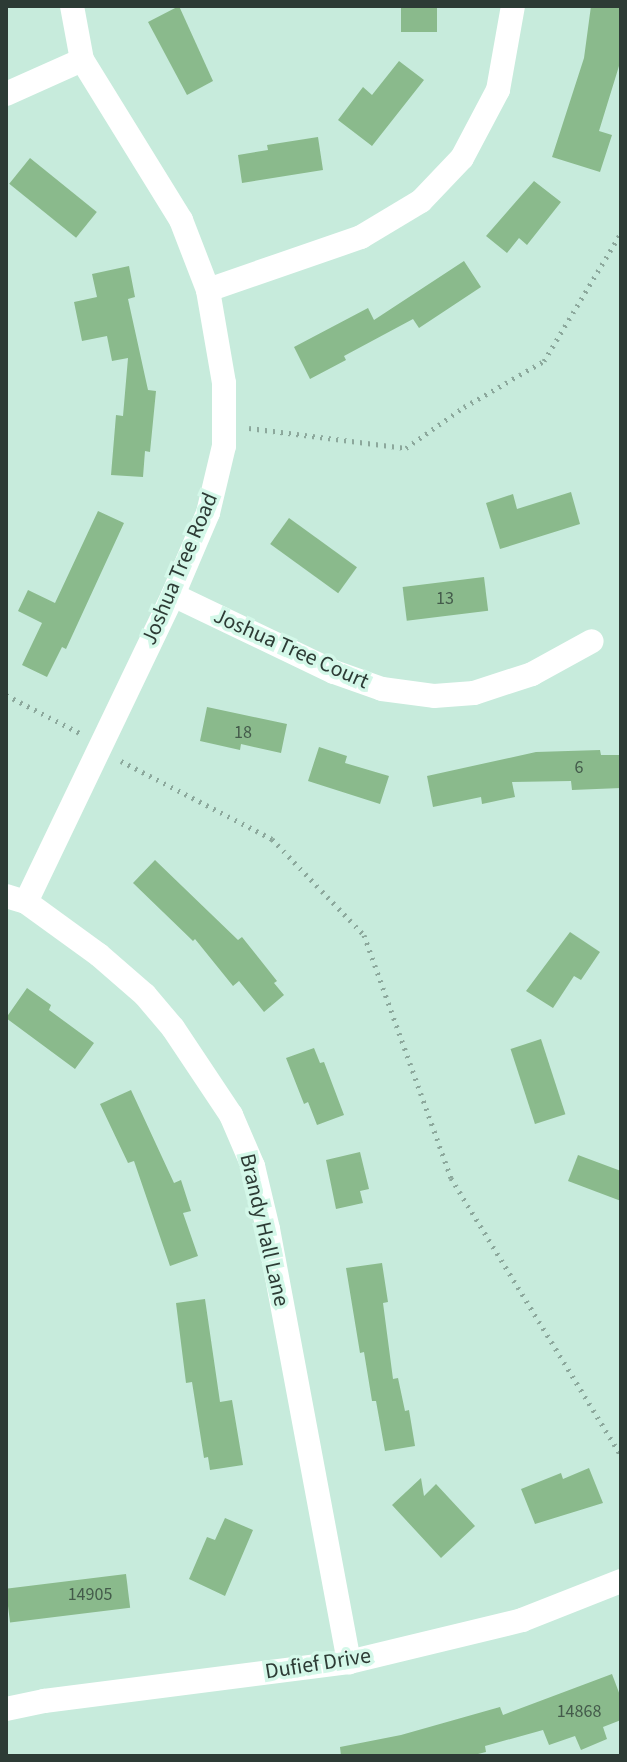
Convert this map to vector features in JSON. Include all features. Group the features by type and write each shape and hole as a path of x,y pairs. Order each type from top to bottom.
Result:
{"street":[{"name":"Joshua Tree Road","path":"16,899 99,750 173,595 208,513 224,446 224,383 208,290 181,220 82,60 72,6"},
{"path":"208,290 361,237 421,201 462,158 498,90 513,6"},
{"path":"6,94 82,60"},
{"name":"Joshua Tree Court","path":"173,595 334,672 382,689 434,696 474,693 532,674 592,641"},
{"name":"Brandy Hall Lane","path":"16,899 99,955 145,995 173,1028 231,1115 253,1166 268,1229 349,1662"},
{"name":"Dufief Drive","path":"6,1709 44,1701 349,1662 522,1620 621,1581"}],"path":[{"path":"224,425 406,448 464,407 544,361 621,233"},
{"path":"6,695 83,735 99,750 272,839 364,935 451,1178 621,1455"}],"building":[{"path":"179,6 213,81 187,95 148,22"},
{"path":"401,6 437,6 437,32 401,32"},
{"path":"591,6 621,6 619,66 599,131 612,135 600,172 552,157 584,58"},
{"path":"399,61 424,80 372,146 338,120 363,87 372,95"},
{"path":"318,137 323,170 242,183 238,155 268,150 267,145"},
{"path":"30,158 97,212 76,238 9,184"},
{"path":"534,181 561,202 527,245 519,238 507,253 486,236"},
{"path":"464,261 481,287 419,328 413,319 344,356 346,360 310,379 294,347 368,308 374,320"},
{"path":"129,266 135,297 128,299 148,390 156,391 150,452 145,451 143,477 111,475 116,415 123,416 128,358 112,361 107,336 82,341 74,302 97,297 92,274"},
{"path":"571,492 580,524 500,549 486,503 513,494 517,509"},
{"path":"98,511 124,523 66,649 62,647 47,677 22,665 42,623 18,611 28,590 55,603"},
{"path":"289,518 357,567 338,593 270,544"},
{"path":"484,577 488,611 407,621 403,587"},
{"path":"207,707 287,724 281,753 241,744 240,750 200,741"},
{"path":"319,747 347,756 345,763 389,776 380,804 308,781"},
{"path":"600,750 601,755 621,755 621,788 572,790 571,781 512,782 515,797 482,804 481,797 433,807 427,776 536,752"},
{"path":"155,860 238,940 242,937 277,981 274,983 284,995 264,1012 239,981 233,986 195,939 193,941 133,883"},
{"path":"570,932 600,952 581,980 574,976 553,1008 526,991"},
{"path":"27,988 51,1005 49,1010 94,1043 75,1069 6,1018"},
{"path":"541,1039 565,1114 535,1124 511,1049"},
{"path":"314,1048 320,1063 324,1062 344,1115 317,1125 308,1102 304,1104 286,1058"},
{"path":"131,1090 174,1183 181,1180 191,1211 183,1213 198,1256 170,1266 134,1161 128,1163 100,1104"},
{"path":"360,1152 369,1189 360,1191 363,1203 336,1209 326,1160"},
{"path":"578,1155 621,1171 621,1201 568,1181"},
{"path":"382,1263 388,1302 383,1303 393,1379 398,1378 405,1411 409,1410 415,1446 385,1451 364,1352 360,1353 346,1268"},
{"path":"205,1299 220,1402 232,1400 243,1465 210,1470 208,1457 204,1458 192,1382 186,1383 176,1303"},
{"path":"589,1468 603,1503 535,1524 521,1489 561,1473 563,1479"},
{"path":"421,1478 424,1496 436,1484 475,1526 441,1558 392,1505"},
{"path":"225,1518 253,1530 225,1596 189,1579 207,1537 215,1540"},
{"path":"126,1574 130,1608 10,1622 6,1589"},
{"path":"612,1674 621,1698 621,1720 603,1727 607,1739 581,1750 575,1736 549,1745 543,1730 485,1746 486,1752 470,1756 341,1756 340,1747 401,1735 500,1707 503,1715"}]}
